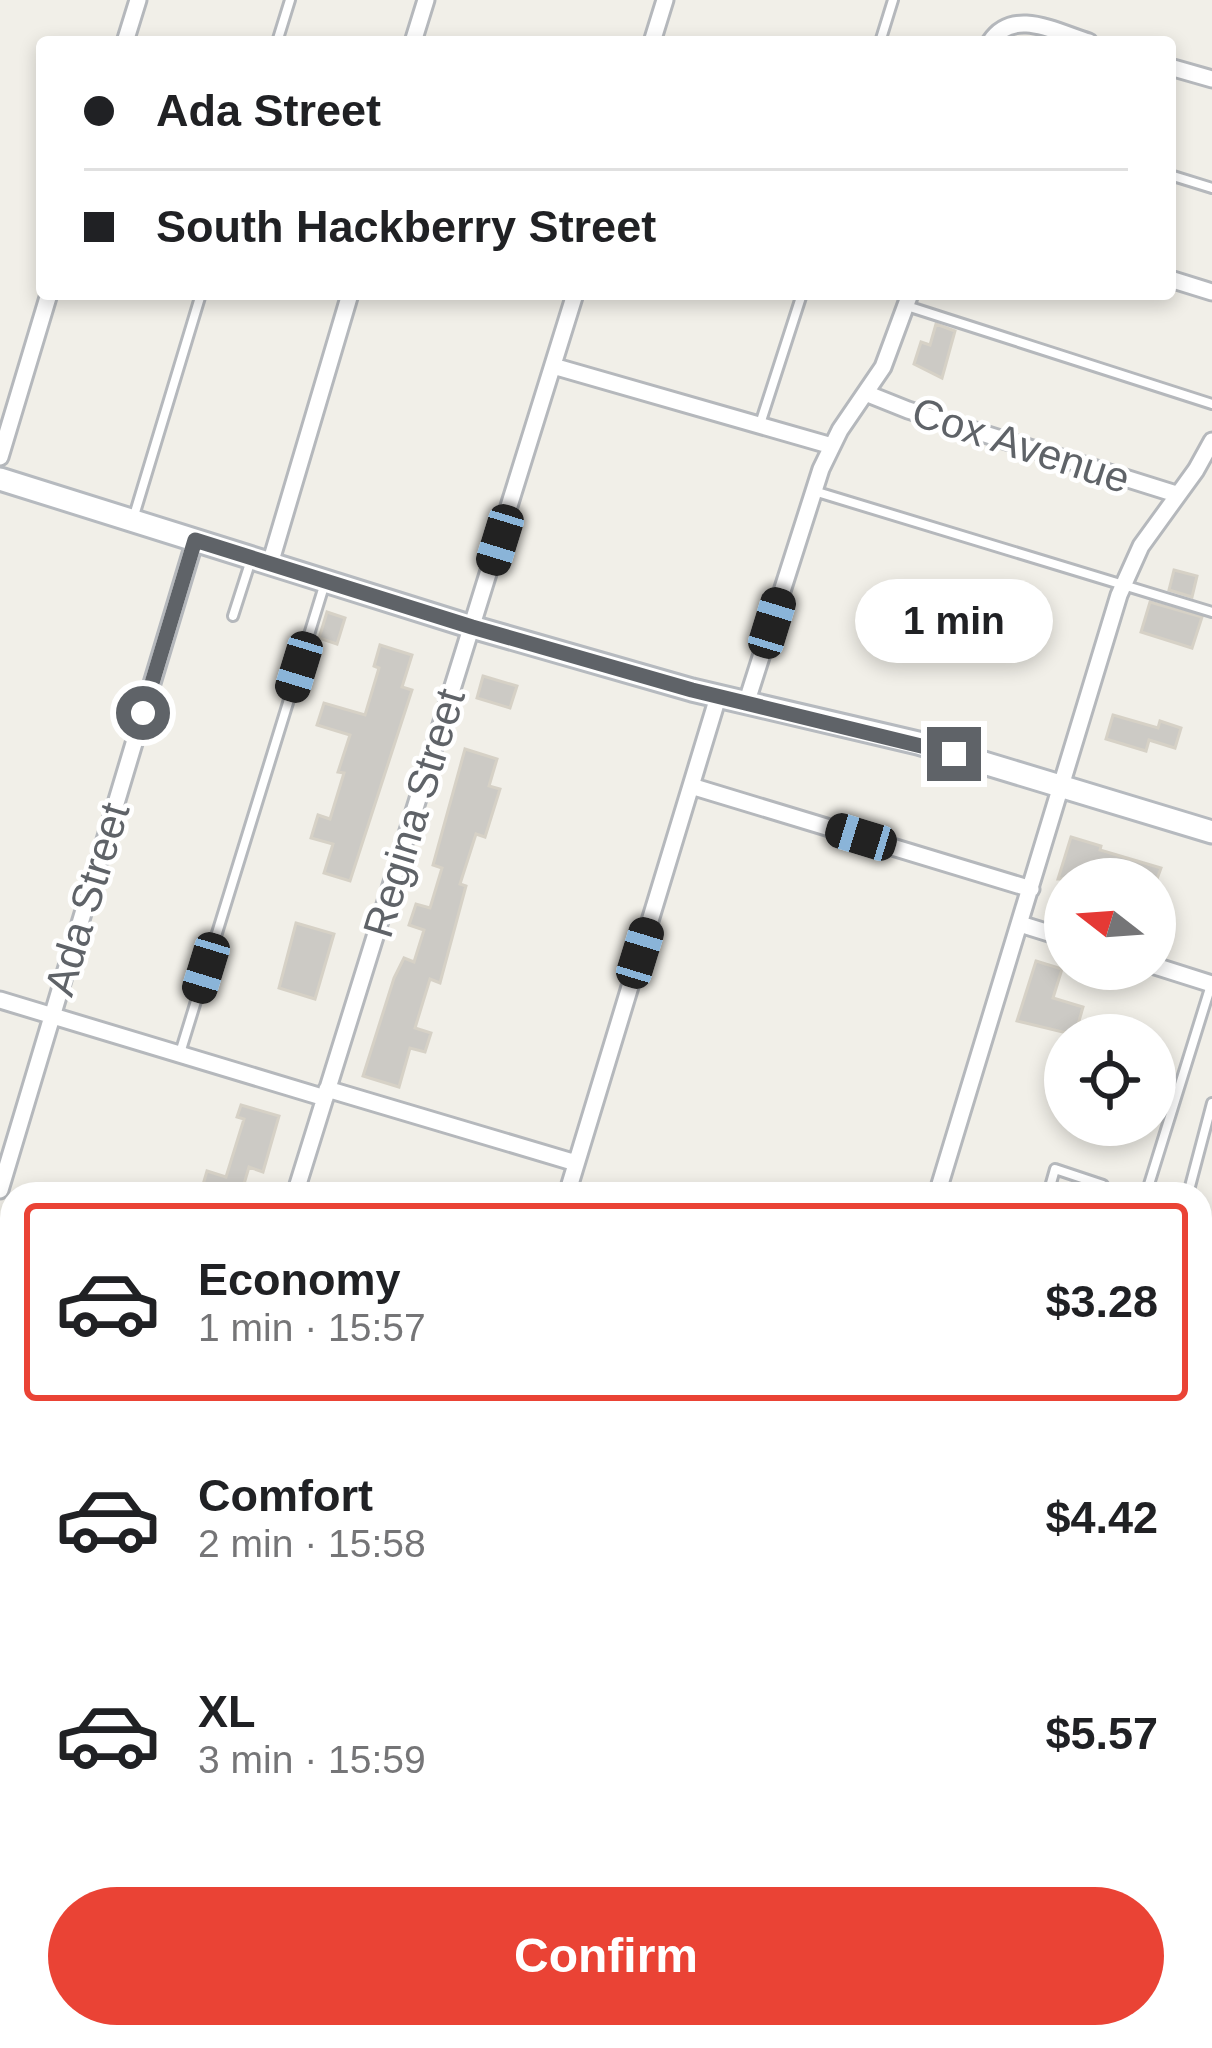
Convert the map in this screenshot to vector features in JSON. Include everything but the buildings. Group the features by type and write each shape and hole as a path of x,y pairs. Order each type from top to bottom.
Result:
{"main road":[{"path":"0,479 472,627 718,697 918,743 1212,832"}],"street":[{"path":"127,36 138,0"},
{"path":"415,36 426,0"},
{"path":"654,36 665,0"},
{"path":"996,36 1006,25 1024,22 1070,36"},
{"path":"1176,69 1212,80"},
{"path":"1176,281 1212,292"},
{"path":"0,457 47,300"},
{"path":"261,561 348,300"},
{"name":"Regina Street","path":"300,1182 573,300"},
{"path":"746,704 832,446 894,345 909,300"},
{"path":"553,366 832,446"},
{"name":"Cox Avenue","path":"868,394 1176,494"},
{"path":"942,1182 1123,585 1141,546 1212,441"},
{"name":"Ada Street","path":"2,1182 195,540"},
{"path":"570,1182 718,697"},
{"path":"691,786 1031,889"},
{"path":"1020,924 1044,931"},
{"path":"1176,973 1212,984"},
{"path":"0,1000 576,1163"}],"lane":[{"path":"279,36 290,0"},
{"path":"882,36 892,0"},
{"path":"1176,177 1212,188"},
{"path":"132,520 199,300"},
{"path":"760,425 800,300"},
{"path":"909,300 1212,404"},
{"path":"814,491 1212,612"},
{"path":"233,616 261,561"},
{"path":"179,1054 326,581"},
{"path":"1150,1182 1212,984"},
{"path":"1191,1182 1212,1103"},
{"path":"1051,1182 1055,1169 1094,1182"}],"route":[{"path":"143,713 195,540 692,690 954,754"}]}
